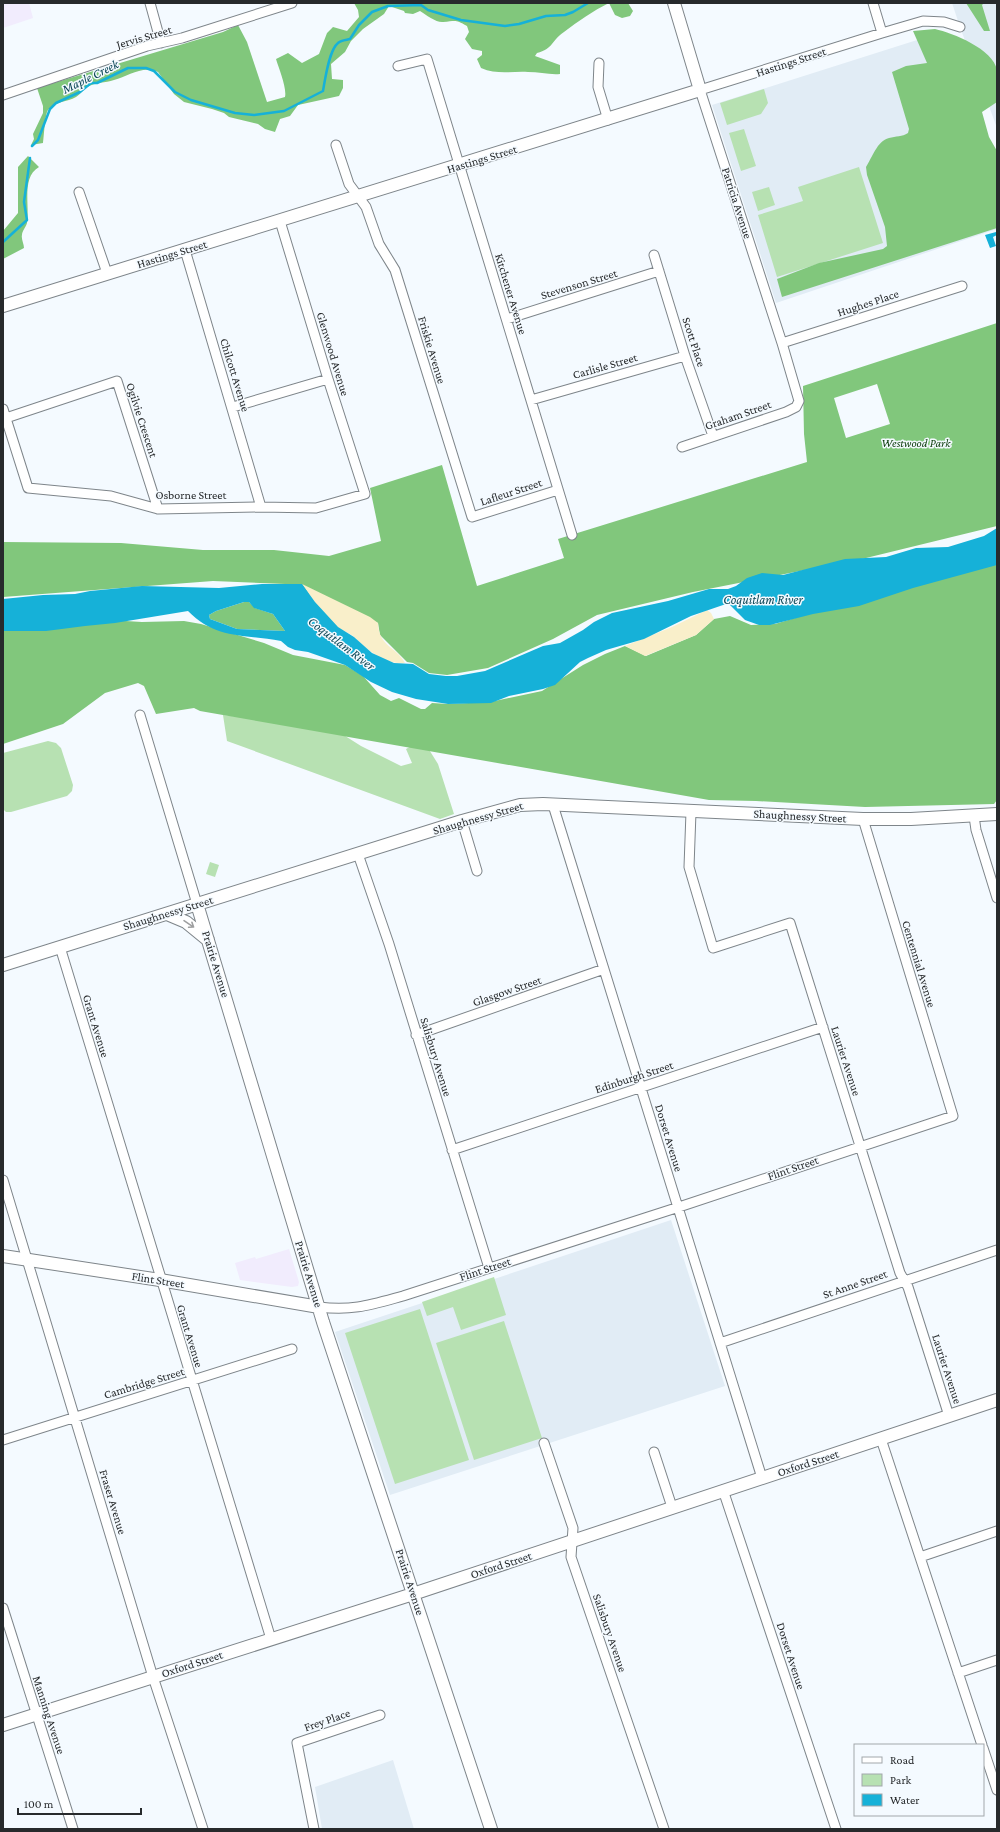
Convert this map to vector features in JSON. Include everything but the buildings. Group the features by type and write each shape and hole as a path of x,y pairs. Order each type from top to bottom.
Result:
{"main road":[{"name":"Patricia Avenue","path":"674,3 700,90"},
{"name":"Hastings Street","path":"3,306 608,120 700,90"},
{"name":"Shaughnessy Street","path":"3,965 462,821 520,805 554,805 863,819 997,814"},
{"name":"Prairie Avenue","path":"197,904 319,1307 490,1829"},
{"path":"167,914 186,922 208,940"},
{"name":"Flint Street","path":"3,1256 160,1280 319,1307"},
{"name":"Oxford Street","path":"3,1725 413,1594 672,1506 762,1478 997,1400"}],"street":[{"path":"150,3 161,42"},
{"name":"Jervis Street","path":"3,95 161,42 182,38 292,3"},
{"path":"873,3 882,33"},
{"name":"Hastings Street","path":"700,90 923,21 933,20 960,27"},
{"name":"Kitchener Avenue","path":"398,66 427,59 572,535"},
{"path":"599,64 598,87 608,120"},
{"name":"Patricia Avenue","path":"700,90 798,394 798,404"},
{"name":"Friskie Avenue","path":"336,145 349,184 366,207 376,238 395,270 472,517"},
{"path":"79,192 107,273"},
{"name":"Glenwood Avenue","path":"280,221 365,494"},
{"name":"Chilcott Avenue","path":"185,250 233,407 261,507"},
{"name":"Scott Place","path":"654,255 713,436"},
{"name":"Stevenson Street","path":"507,319 659,271"},
{"name":"Hughes Place","path":"782,344 962,286"},
{"name":"Carlisle Street","path":"531,400 686,356"},
{"path":"233,407 328,379"},
{"name":"Ogilvie Crescent","path":"4,413 117,381 158,509"},
{"name":"Graham Street","path":"682,446 786,412 795,408 798,404"},
{"name":"Osborne Street","path":"4,413 28,488 112,496 158,509 261,507 316,508 365,494"},
{"name":"Lafleur Street","path":"472,517 558,490"},
{"name":"Prairie Avenue","path":"140,715 197,904"},
{"name":"Dorset Avenue","path":"554,805 762,1478"},
{"name":"Laurier Avenue","path":"691,812 689,867 713,948 790,923 900,1273 908,1287 949,1416"},
{"path":"974,816 976,830 997,898"},
{"name":"Centennial Avenue","path":"863,819 953,1116"},
{"path":"462,821 477,871"},
{"name":"Salisbury Avenue","path":"358,854 488,1268"},
{"name":"Grant Avenue","path":"60,948 160,1280 271,1639"},
{"name":"Glasgow Street","path":"416,1035 604,969"},
{"name":"Edinburgh Street","path":"452,1150 823,1027"},
{"name":"Flint Street","path":"319,1307 340,1309 364,1307 679,1207 860,1145 953,1116"},
{"name":"Fraser Avenue","path":"3,1180 153,1677 203,1829"},
{"name":"St Anne Street","path":"720,1343 997,1250"},
{"name":"Cambridge Street","path":"3,1440 292,1349"},
{"path":"881,1439 982,1744"},
{"name":"Salisbury Avenue","path":"544,1443 573,1528 571,1557 664,1829"},
{"path":"654,1452 672,1506"},
{"name":"Dorset Avenue","path":"723,1490 836,1829"},
{"path":"920,1557 997,1531"},
{"name":"Manning Avenue","path":"3,1608 73,1829"},
{"path":"958,1673 997,1660"},
{"name":"Frey Place","path":"314,1829 297,1743 380,1715"},
{"path":"984,1751 997,1790"}],"shaded area":[{"path":"3,3 29,3 33,18 3,28"},
{"path":"952,3 997,3 997,128 960,27"},
{"path":"936,34 997,229 776,303 712,105"},
{"path":"671,1220 725,1386 390,1495 335,1332"},
{"path":"289,1249 299,1282 298,1286 292,1287 240,1280 235,1263 255,1257 256,1259"},
{"path":"393,1760 414,1829 322,1829 315,1787"}],"green space":[{"path":"354,3 609,3 580,20 560,35 549,47 537,53 535,56 560,65 560,74 499,72 481,68 477,59 482,55 482,51 472,49 465,39 469,32 467,26 455,21 441,22 420,11 413,14 405,13 404,11 389,6 384,14 363,29 351,41 345,52 331,64 332,79 343,80 343,88 339,96 298,105 290,116 280,119 275,132 265,129 258,124 229,117 224,113 212,109 184,102 174,94 158,72 152,70 141,70 111,81 90,85 73,99 58,103 51,107 47,112 45,120 43,143 31,145 34,139 33,134 43,113 43,106 37,88 223,32 238,25 247,42 267,102 285,97 284,84 276,59 288,53 302,63 319,54 327,33 333,27 347,31 359,17 358,10"},
{"path":"609,3 628,3 633,11 630,16 622,18 615,15"},
{"path":"966,3 984,3 982,5 990,31 984,31"},
{"path":"935,29 952,34 971,43 988,55 994,62 997,70 997,102 982,112 989,137 997,151 997,228 782,297 777,279 819,263 883,249 887,246 885,227 867,175 866,167 875,150 881,143 889,138 908,133 909,129 892,72 906,66 927,63 913,31"},
{"path":"764,89 768,103 761,114 727,125 720,103"},
{"path":"744,129 756,166 741,171 729,133"},
{"path":"28,156 39,167 33,172 28,185 28,216 22,237 24,248 3,259 3,231 18,213 18,167"},
{"path":"859,167 883,243 777,277 758,215 803,201 798,187"},
{"path":"769,187 775,205 758,211 752,192"},
{"name":"Westwood Park","path":"997,323 997,526 866,558 693,592 597,615 553,639 488,668 447,675 429,673 413,663 407,662 380,635 378,623 285,584 213,581 3,597 3,542 121,543 203,550 274,550 329,556 381,541 370,488 442,465 477,586 564,558 558,539 807,462 804,434 803,386","holes":["877,384 890,424 846,438 834,398"]},
{"path":"997,557 997,800 994,804 865,807 709,800 200,711 194,708 156,714 144,686 138,683 105,693 63,724 3,744 3,628 93,619 142,622 184,621 201,624 264,643 293,655 345,665 363,676 380,695 391,701 399,698 421,709 425,709 432,703 448,704 490,702 542,691 583,665 605,654 625,646 646,656 696,635 714,619 730,616 751,625 775,624"},
{"path":"244,602 249,602 255,608 273,614 285,631 237,629 210,619 209,615 216,611"},
{"path":"223,715 331,727 361,746 401,766 412,763 406,749 423,740 438,764 454,814 440,819 227,741"},
{"path":"48,741 56,743 61,748 73,785 72,791 67,796 11,812 6,812 3,809 3,753"},
{"path":"210,862 219,865 215,877 206,874"},
{"path":"494,1277 506,1315 461,1330 453,1307 427,1316 422,1302"},
{"path":"420,1309 469,1460 395,1484 345,1333"},
{"path":"504,1321 542,1438 474,1460 436,1343"}],"sand":[{"path":"302,584 370,617 378,623 381,637 405,663 397,663 383,659 370,651 351,635 337,627 318,606"},
{"path":"707,610 711,613 714,619 696,635 645,656 625,646 672,627"}],"water":[{"path":"996,232 997,235 993,237 996,246 990,248 985,235"},
{"name":"Coquitlam River","path":"997,528 997,565 913,588 859,606 813,614 770,625 759,625 745,620 729,604 726,604 691,616 644,639 606,650 588,658 580,662 555,685 509,696 491,703 448,704 416,699 392,692 371,682 345,665 308,652 295,650 288,647 281,641 232,634 209,627 188,611 115,623 46,631 3,631 3,599 43,595 75,594 90,591 142,586 219,588 262,584 302,584 315,602 338,627 354,637 372,653 394,663 413,664 429,674 457,676 485,671 543,646 560,643 612,613 668,601 709,589 728,589 736,586 747,578 762,573 783,575 845,559 886,557 916,548 948,547 984,536","holes":["244,602 249,602 254,608 273,614 285,631 237,629 210,619 209,615 216,611"]}],"waterway":[{"name":"Maple Creek","path":"32,146 38,140 50,109 56,103 80,92 91,83 97,83 128,68 146,68 154,71 175,92 191,100 235,113 254,115 284,111 323,91 332,52 338,43 350,39 359,25 372,12 388,6 421,5 428,10 461,20 505,26 519,24 546,16 565,15 588,3"},
{"name":"Maple Creek","path":"3,242 27,220 24,202 30,158"}]}
